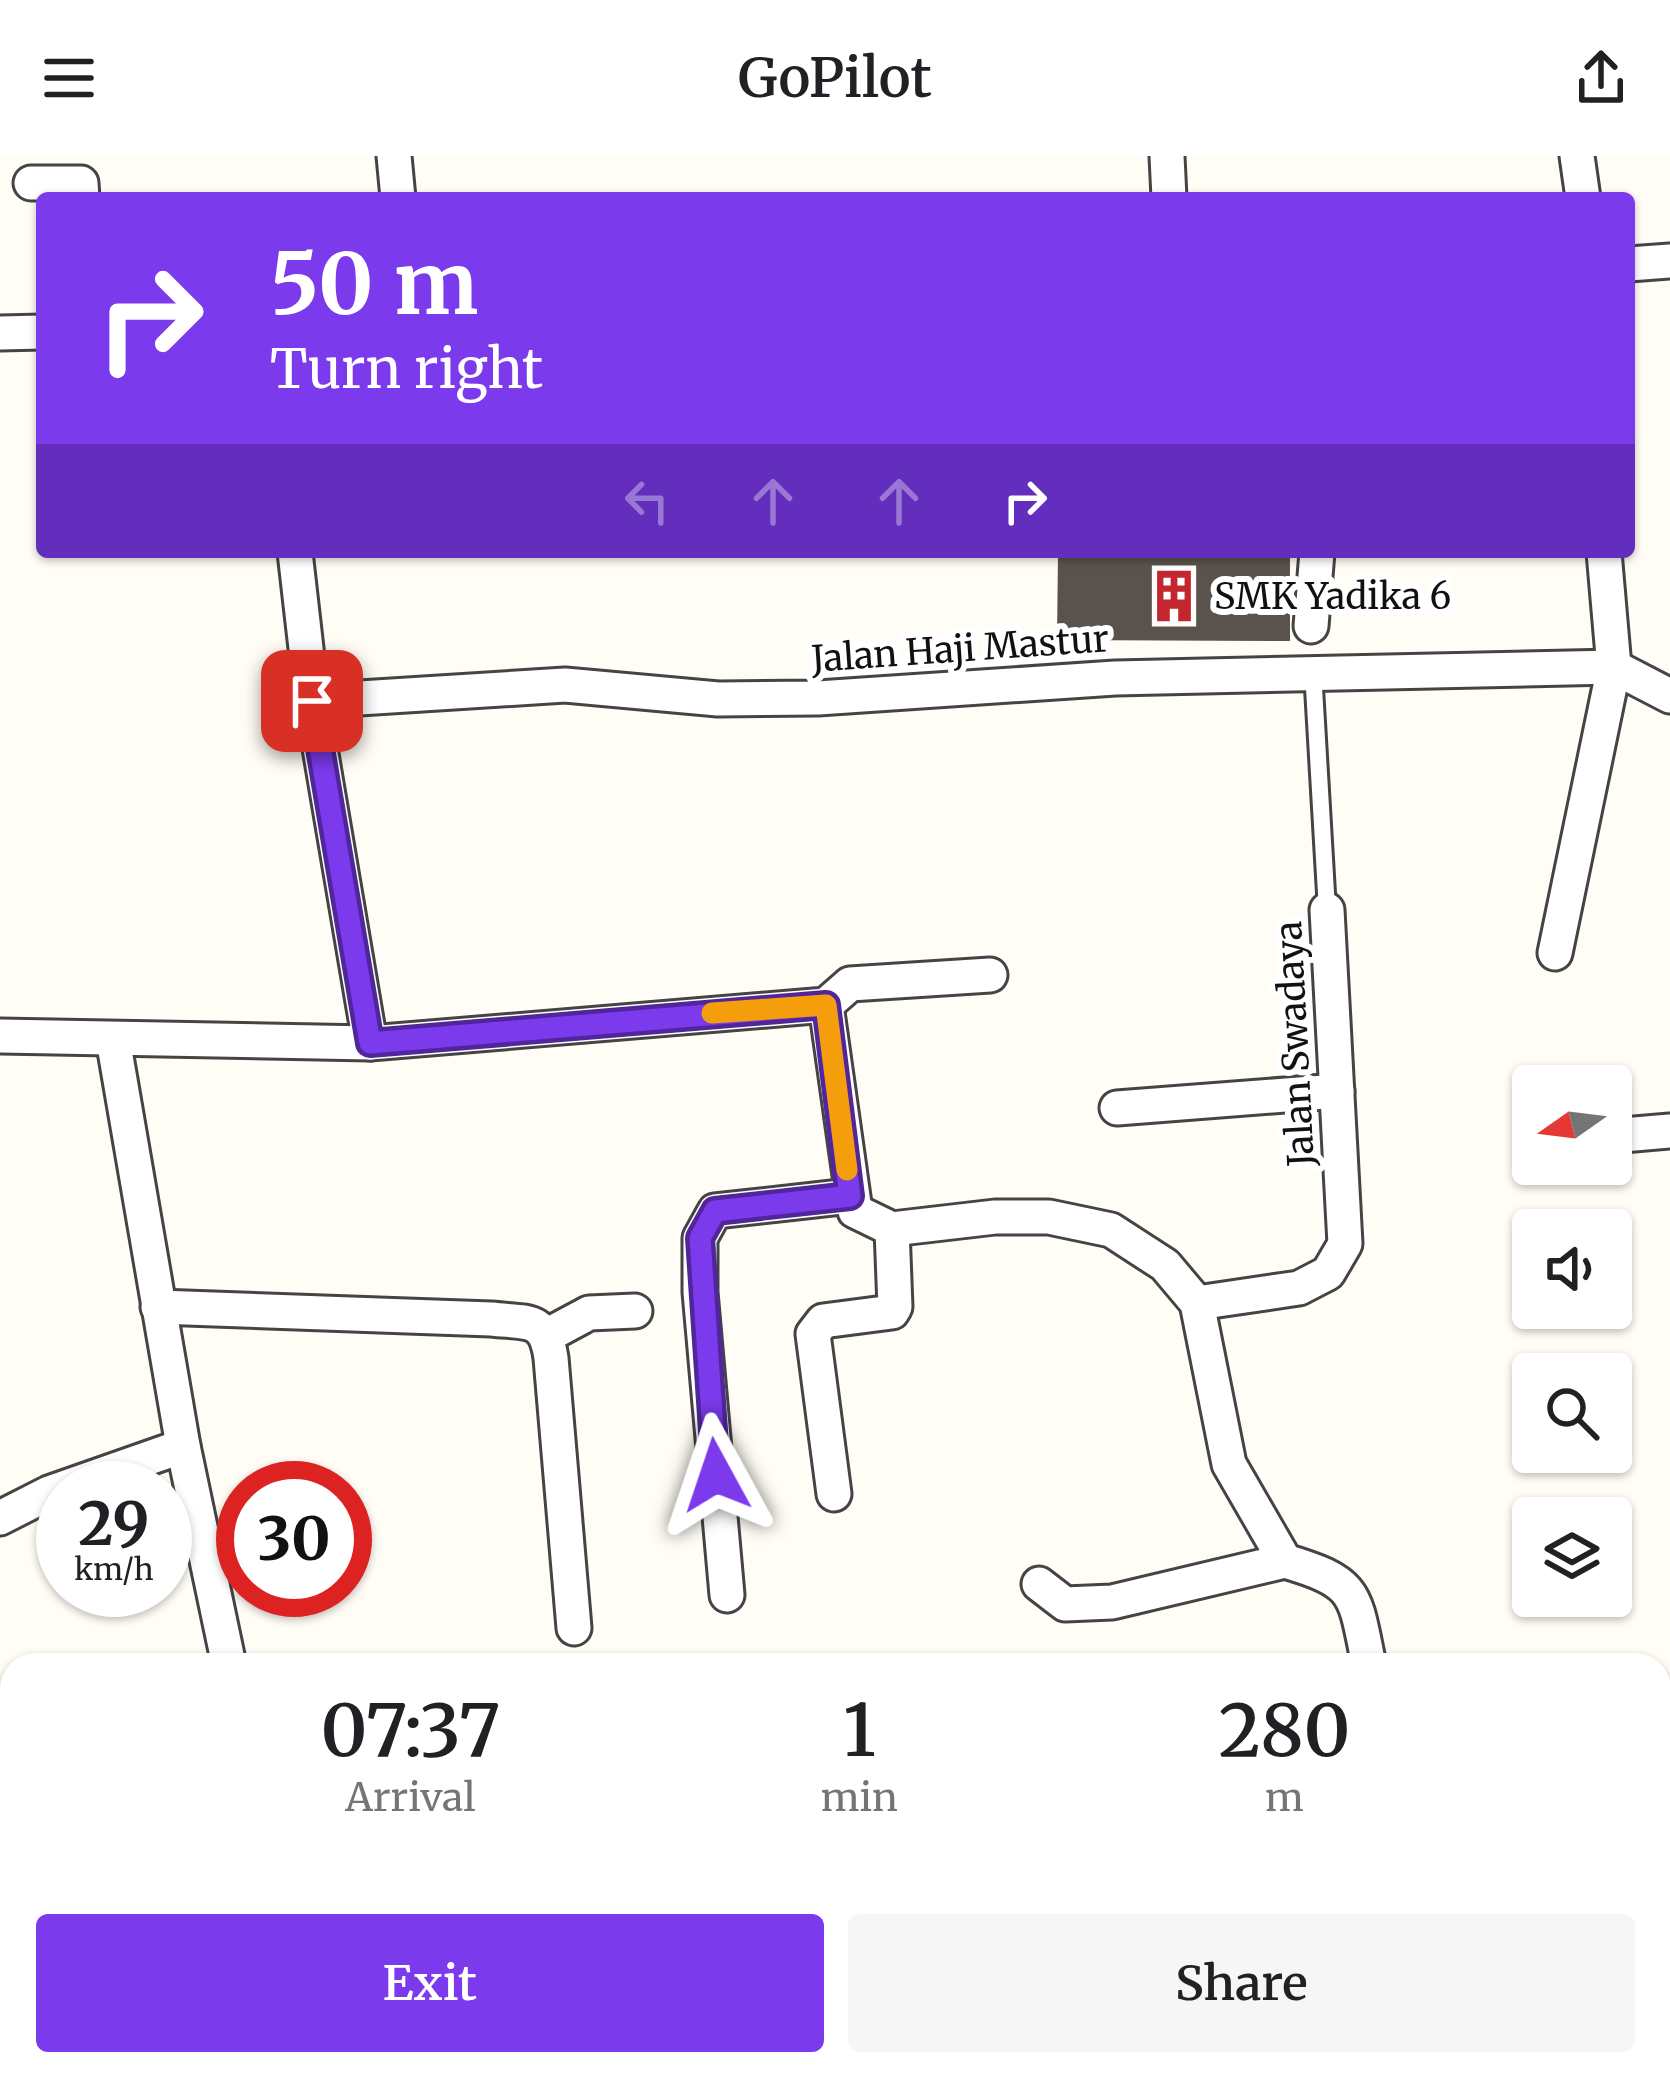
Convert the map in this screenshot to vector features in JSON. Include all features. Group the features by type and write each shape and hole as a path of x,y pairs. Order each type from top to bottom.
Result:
{"street":[{"path":"394,156 397,192"},
{"path":"1167,156 1169,192"},
{"path":"1577,156 1581,192"},
{"path":"31,183 81,183 82,192"},
{"path":"1635,264 1670,261"},
{"path":"0,333 36,332"},
{"path":"296,558 312,701 370,1043"},
{"path":"1311,626 1317,558"},
{"path":"1555,952 1614,667 1605,558"},
{"path":"1614,667 1670,696"},
{"name":"Jalan Haji Mastur","path":"312,701 565,685 718,699 818,698 1115,678 1614,667"},
{"name":"Jalan Swadaya","path":"1197,1304 1299,1288 1328,1273 1345,1244 1327,910"},
{"path":"0,1036 370,1043 826,1005 850,984 990,975"},
{"path":"826,1005 850,1196 863,1219 892,1228 995,1217 1049,1217 1111,1230 1165,1265 1197,1304 1229,1464 1285,1561"},
{"path":"113,1039 183,1446 226,1653"},
{"path":"1117,1108 1337,1091"},
{"path":"1632,1134 1670,1131"},
{"path":"727,1595 700,1298 700,1238 715,1211 850,1196"},
{"path":"834,1494 813,1334 823,1321 892,1312 896,1307 892,1228"},
{"path":"158,1307 491,1319 531,1323 548,1335 574,1628"},
{"path":"548,1335 589,1313 635,1310"},
{"path":"0,1518 49,1492 183,1446"},
{"path":"1039,1584 1065,1604 1112,1602 1285,1561 1330,1574 1352,1593 1367,1653"}],"lane":[{"name":"Jalan Swadaya","path":"1313,671 1327,910"}],"building":[{"name":"SMK Yadika 6","path":"1058,558 1290,558 1290,641 1057,640"}],"slow traffic":[{"path":"712,1013 826,1005 847,1170"}],"place":[{"name":"SMK Yadika 6","path":"1174,596"}],"route":[{"path":"312,701 370,1043 826,1005 850,1196 715,1211 700,1238 700,1298 716,1475"}]}
